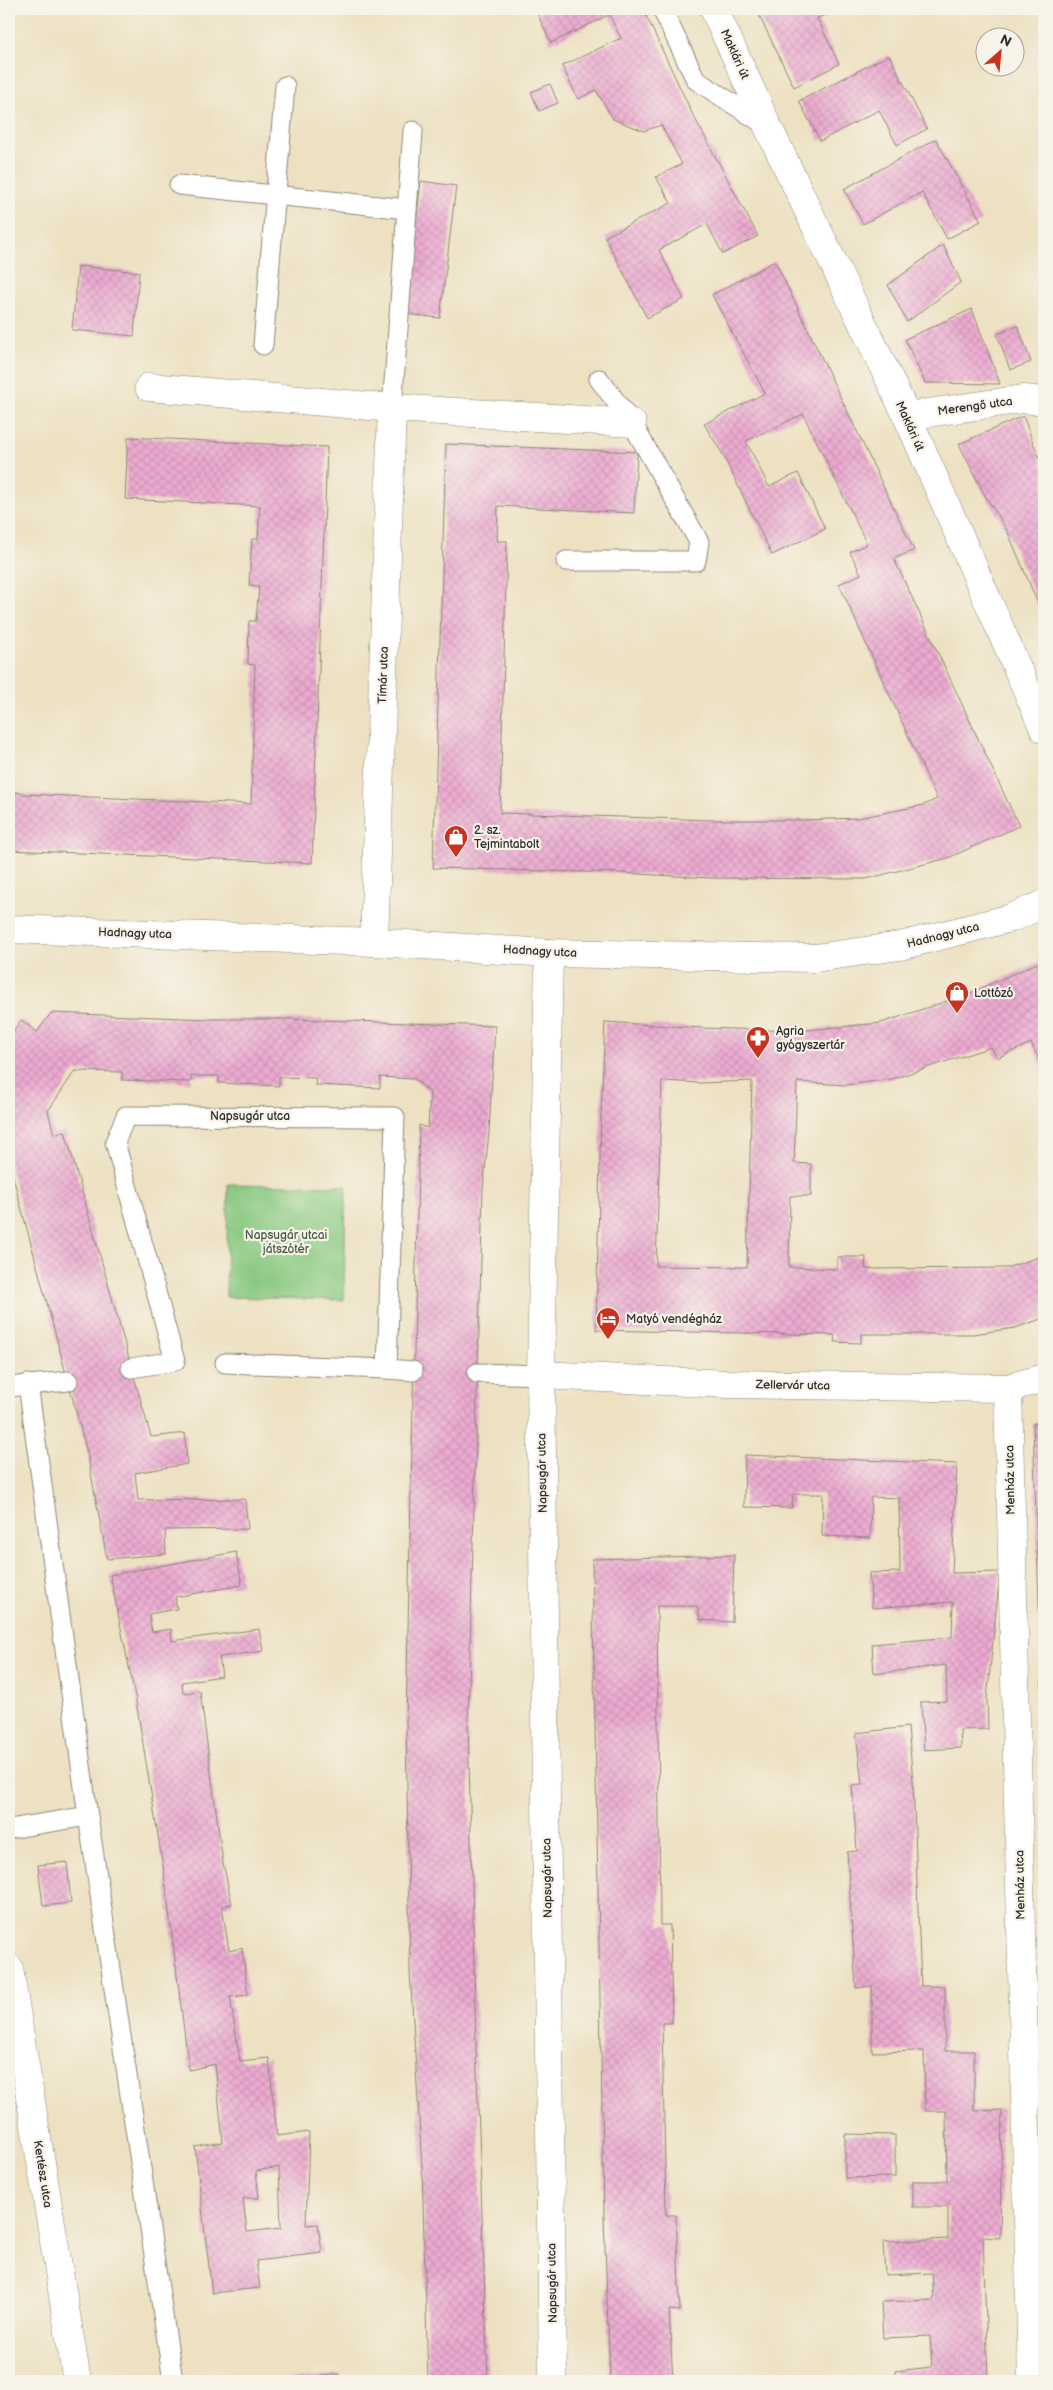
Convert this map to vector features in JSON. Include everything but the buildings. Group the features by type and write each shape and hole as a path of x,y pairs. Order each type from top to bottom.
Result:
{"street":[{"name":"Maklári út","path":"714,9 768,127 907,416 1044,729"},
{"path":"149,387 392,408 632,422"},
{"name":"Merengő utca","path":"907,416 1023,399 1044,401"},
{"name":"Tímár utca","path":"374,942 392,408"},
{"name":"Hadnagy utca","path":"15,926 374,942 549,953 815,958 900,946 1010,918 1044,904"},
{"name":"Napsugár utca","path":"549,953 541,1374 553,2381"},
{"name":"Zellervár utca","path":"541,1374 728,1384 1008,1388 1044,1378"},
{"name":"Menház utca","path":"1008,1388 1032,2381"},
{"name":"Kertész utca","path":"9,1968 78,2381"}],"lane":[{"path":"662,9 696,80 768,127"},
{"path":"263,345 274,195 285,86"},
{"path":"392,408 413,131"},
{"path":"179,185 407,209"},
{"path":"566,561 696,561 699,542 632,422 599,379"},
{"name":"Napsugár utca","path":"132,1368 175,1361 116,1142 126,1116 395,1116 387,1370"},
{"path":"224,1363 413,1371"},
{"path":"477,1373 541,1374"},
{"path":"9,1387 68,1381"},
{"path":"28,1384 88,1816 174,2381"},
{"path":"9,1829 88,1816"}],"green space":[{"name":"Napsugár utcai játszótér","path":"228,1184 346,1186 344,1300 226,1297"}],"place":[{"name":"2. sz. Tejmintabolt","path":"456,858"},
{"name":"Lottózó","path":"957,1014"},
{"name":"Agria gyógyszertár","path":"758,1059"},
{"name":"Matyó vendégház","path":"608,1340"}]}
